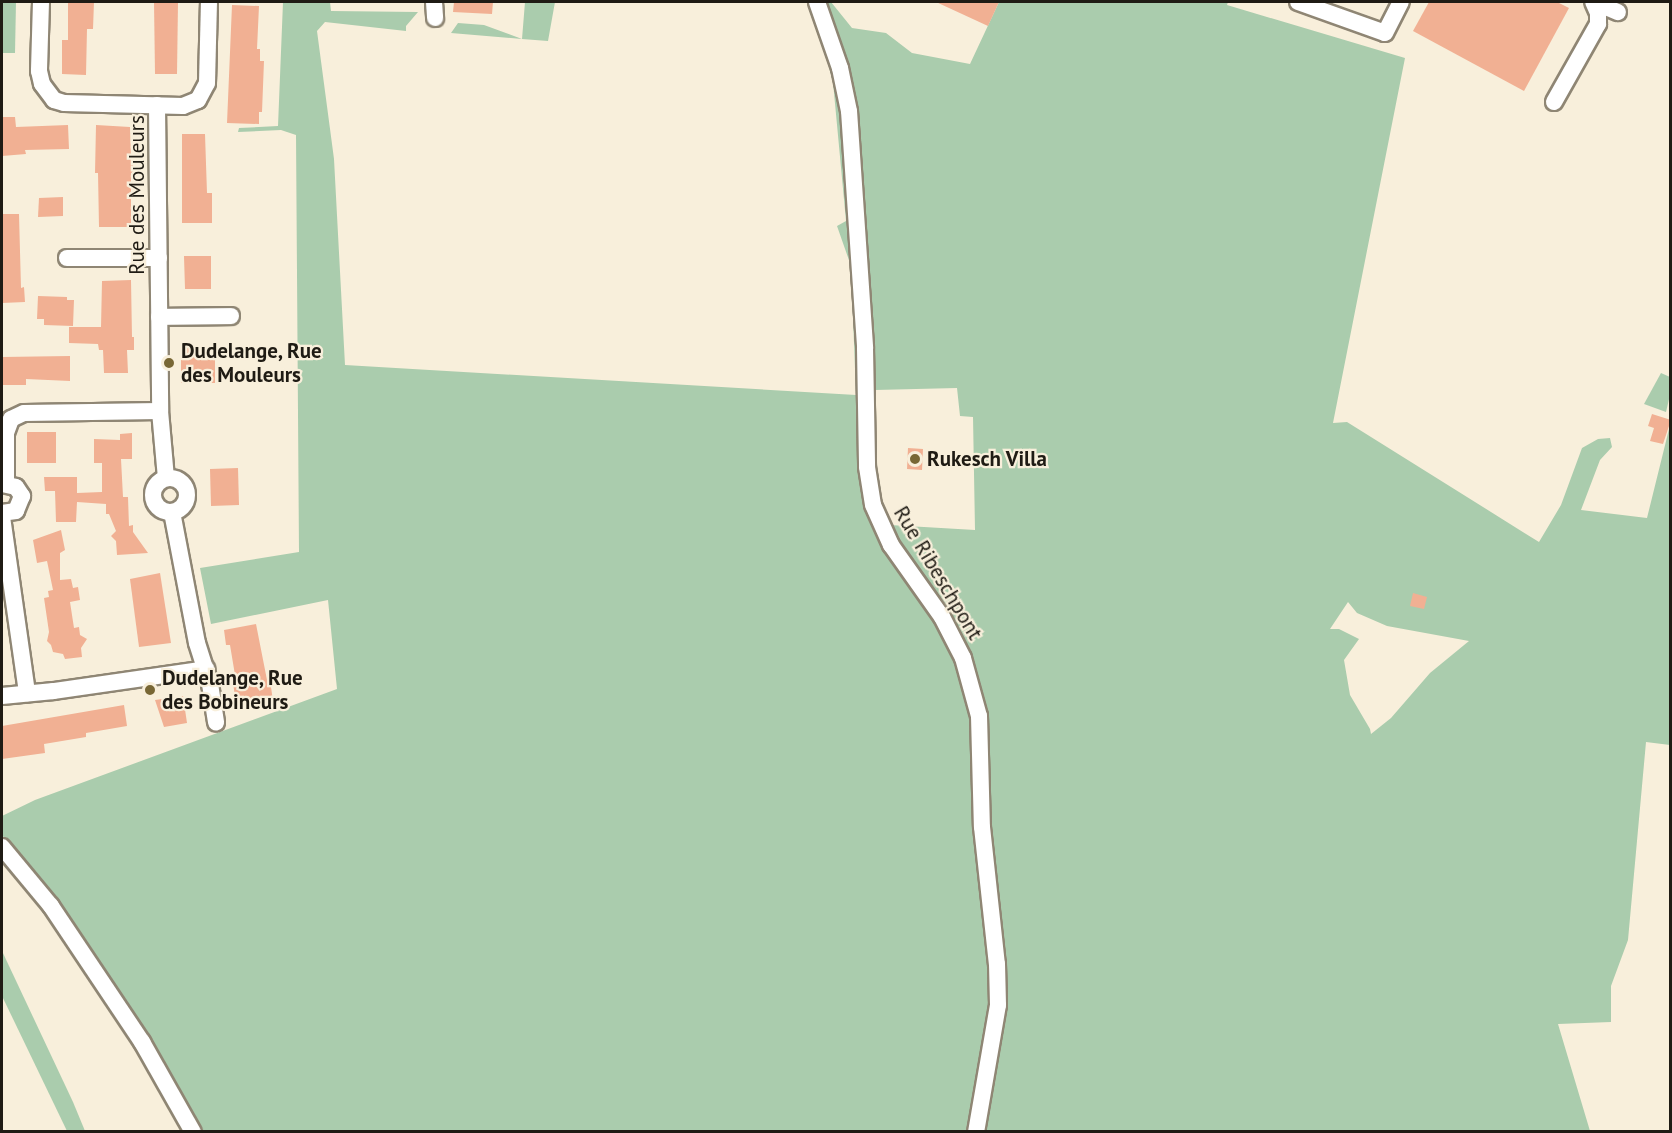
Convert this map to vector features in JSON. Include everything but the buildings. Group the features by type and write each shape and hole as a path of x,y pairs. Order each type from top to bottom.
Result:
{"street":[{"path":"41,2 39,70 42,84 54,100 64,103 157,105"},
{"name":"Rue des Mouleurs","path":"172,512 160,509 153,498 156,486 166,478 160,411 157,105 191,104 203,93 207,84 209,2"},
{"name":"Rue Ribeschpont","path":"818,2 840,68 849,111 865,348 867,467 873,505 891,545 942,617 957,648 978,716 982,827 997,964 998,1005 976,1131"},
{"path":"1298,2 1385,33 1401,2"},
{"path":"1593,2 1618,12"},
{"path":"1554,102 1598,24 1598,13 1593,2"},
{"path":"67,258 159,258"},
{"path":"159,317 231,316"},
{"path":"27,693 2,515 16,510 21,501 16,487 4,484 6,434 11,419 24,413 160,411"},
{"path":"166,478 180,481 187,492 184,506 172,512 197,643 206,669 216,723"},
{"path":"2,696 206,669"},
{"path":"2,847 51,906 142,1042 194,1131"}],"green space":[{"path":"2,2 16,2 15,53 2,53"},
{"path":"283,2 330,2 331,11 418,12 406,26 406,31 325,22 317,31 334,159 345,365 856,395 851,266 837,226 846,221 833,82 824,49 839,45 825,2 831,2 852,28 886,33 912,53 970,64 999,2 1228,2 1227,5 1405,58 1333,423 1347,422 1539,542 1561,505 1582,448 1598,439 1610,438 1612,447 1600,460 1581,510 1647,518 1670,425 1670,745 1646,742 1628,940 1611,986 1611,1022 1558,1024 1590,1131 979,1131 991,1007 968,1131 202,1131 148,1038 56,902 2,835 2,816 35,800 337,689 328,600 211,624 200,568 299,552 296,135 281,130 238,132 239,128 278,126","holes":["957,388 960,416 973,417 975,530 890,525 880,503 875,466 875,390","1348,602 1357,613 1387,626 1469,641 1430,673 1391,718 1371,734 1350,695 1344,660 1359,639 1339,629 1330,629"]},
{"path":"525,2 555,2 548,41 522,39"},
{"path":"458,23 484,25 522,39 451,33"},
{"path":"1661,373 1670,377 1670,395 1666,412 1644,404"},
{"path":"2,951 85,1131 67,1131 2,996"}],"place":[{"name":"Dudelange, Rue des Mouleurs","path":"169,363"},
{"name":"Rukesch Villa","path":"915,459"},
{"name":"Dudelange, Rue des Bobineurs","path":"150,690"}]}
